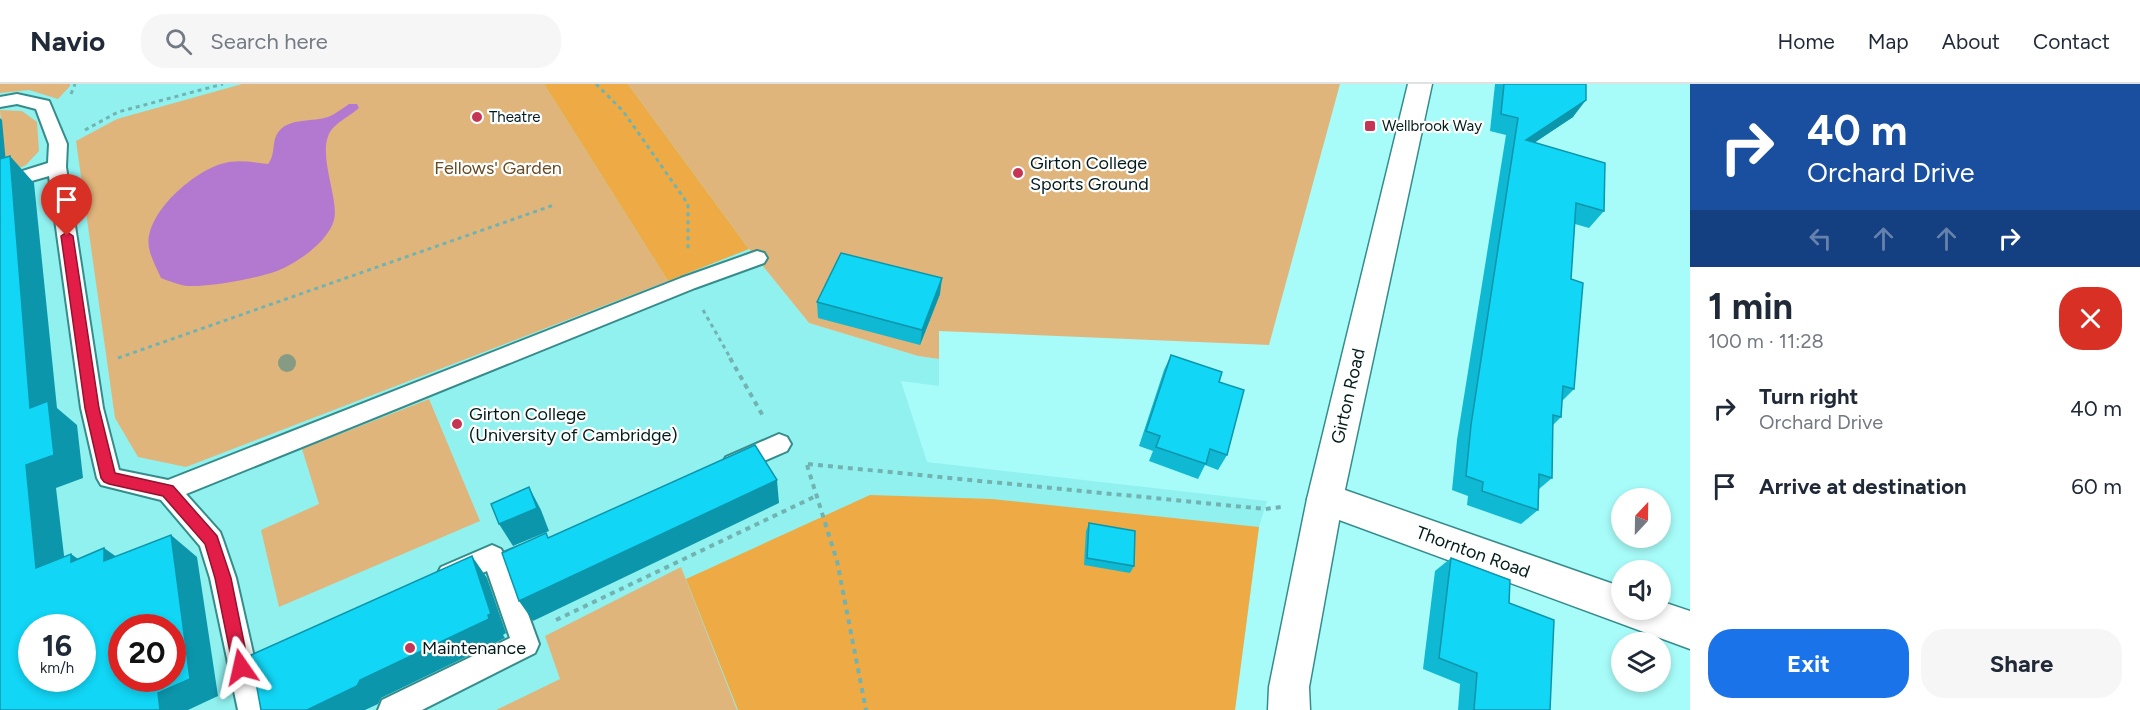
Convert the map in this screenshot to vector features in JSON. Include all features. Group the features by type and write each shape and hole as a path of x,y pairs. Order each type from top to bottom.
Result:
{"street":[{"name":"Girton Road","path":"1289,710 1289,687 1325,499 1420,84"},
{"name":"Thornton Road","path":"1325,499 1611,601"},
{"path":"1662,620 1690,630"}],"lane":[{"path":"0,102 17,99 43,105 58,144 57,167 86,369 92,408 109,478 168,491 688,283 757,258"},
{"path":"0,184 57,167"},
{"path":"714,472 779,444"},
{"path":"168,491 211,540 252,662 252,710"},
{"path":"498,567 552,544"},
{"path":"392,710 526,644 498,567 492,557 427,585"}],"path":[{"path":"58,144 118,112 223,84"},
{"path":"86,369 554,205"},
{"path":"779,444 807,464 1265,509 1325,499"},
{"path":"807,464 837,561 866,710"},
{"path":"526,644 543,627 818,495"}],"shaded area":[{"name":"Girton College (University of Cambridge)","path":"0,84 628,84 749,249 809,323 918,356 939,359 939,386 901,381 927,462 1267,501 1259,527 1235,710 0,710"},
{"path":"544,84 628,84 749,249 668,281"},
{"path":"349,104 357,104 359,108 337,124 328,136 326,159 335,211 331,228 319,244 277,271 245,280 187,286 161,278 150,252 149,235 162,209 184,185 210,169 227,162 245,161 268,164 276,137 281,129 291,123 328,117"},
{"path":"870,495 992,499 1259,527 1235,710 738,710 686,579"}],"green space":[{"path":"0,84 70,84 70,86 58,99 29,90 0,93"},
{"name":"Fellows' Garden","path":"242,84 544,84 668,281 186,467 138,457 115,418 76,141 117,119"},
{"name":"Girton College Sports Ground","path":"628,84 1340,84 1269,345 939,331 939,359 918,356 809,323 749,249"},
{"path":"0,110 22,111 37,122 39,151 26,165 6,174"},
{"path":"429,399 480,521 279,607 261,530 319,504 302,449"},
{"path":"681,567 737,710 496,710 560,679 545,636"}],"building":[{"path":"1504,84 1586,84 1586,100 1526,140 1605,163 1604,211 1576,203 1571,279 1583,283 1574,389 1563,386 1561,417 1553,415 1552,478 1539,474 1538,510 1482,491 1483,482 1466,476 1471,425 1518,118 1501,114"},
{"path":"10,156 30,408 48,401 54,455 26,465 36,568 71,554 71,562 104,548 104,561 171,535 181,614 108,614 108,692 160,692 158,693 160,710 0,710 0,159"},
{"path":"841,253 942,278 922,330 817,302"},
{"path":"1171,355 1222,372 1219,382 1244,390 1227,455 1210,449 1206,464 1156,447 1160,436 1146,431"},
{"path":"755,445 777,480 519,601 502,553 546,533 548,538"},
{"path":"529,487 537,508 499,524 491,504"},
{"path":"1089,523 1135,531 1134,566 1087,558"},
{"path":"472,556 491,614 488,615 489,619 360,680 357,686 307,710 261,710 251,655"},
{"path":"1451,558 1510,580 1509,603 1554,620 1550,710 1474,710 1477,673 1439,658"},
{"path":"186,649 190,679 186,681"}],"place":[{"name":"Theatre","path":"477,117"},
{"name":"Wellbrook Way","path":"1370,126"},
{"name":"Girton College Sports Ground","path":"1018,173"},
{"name":"Girton College (University of Cambridge)","path":"457,424"},
{"name":"Maintenance","path":"410,648"}],"route":[{"path":"67,236 92,408 109,478 168,491 211,540 223,578 241,667"}]}
